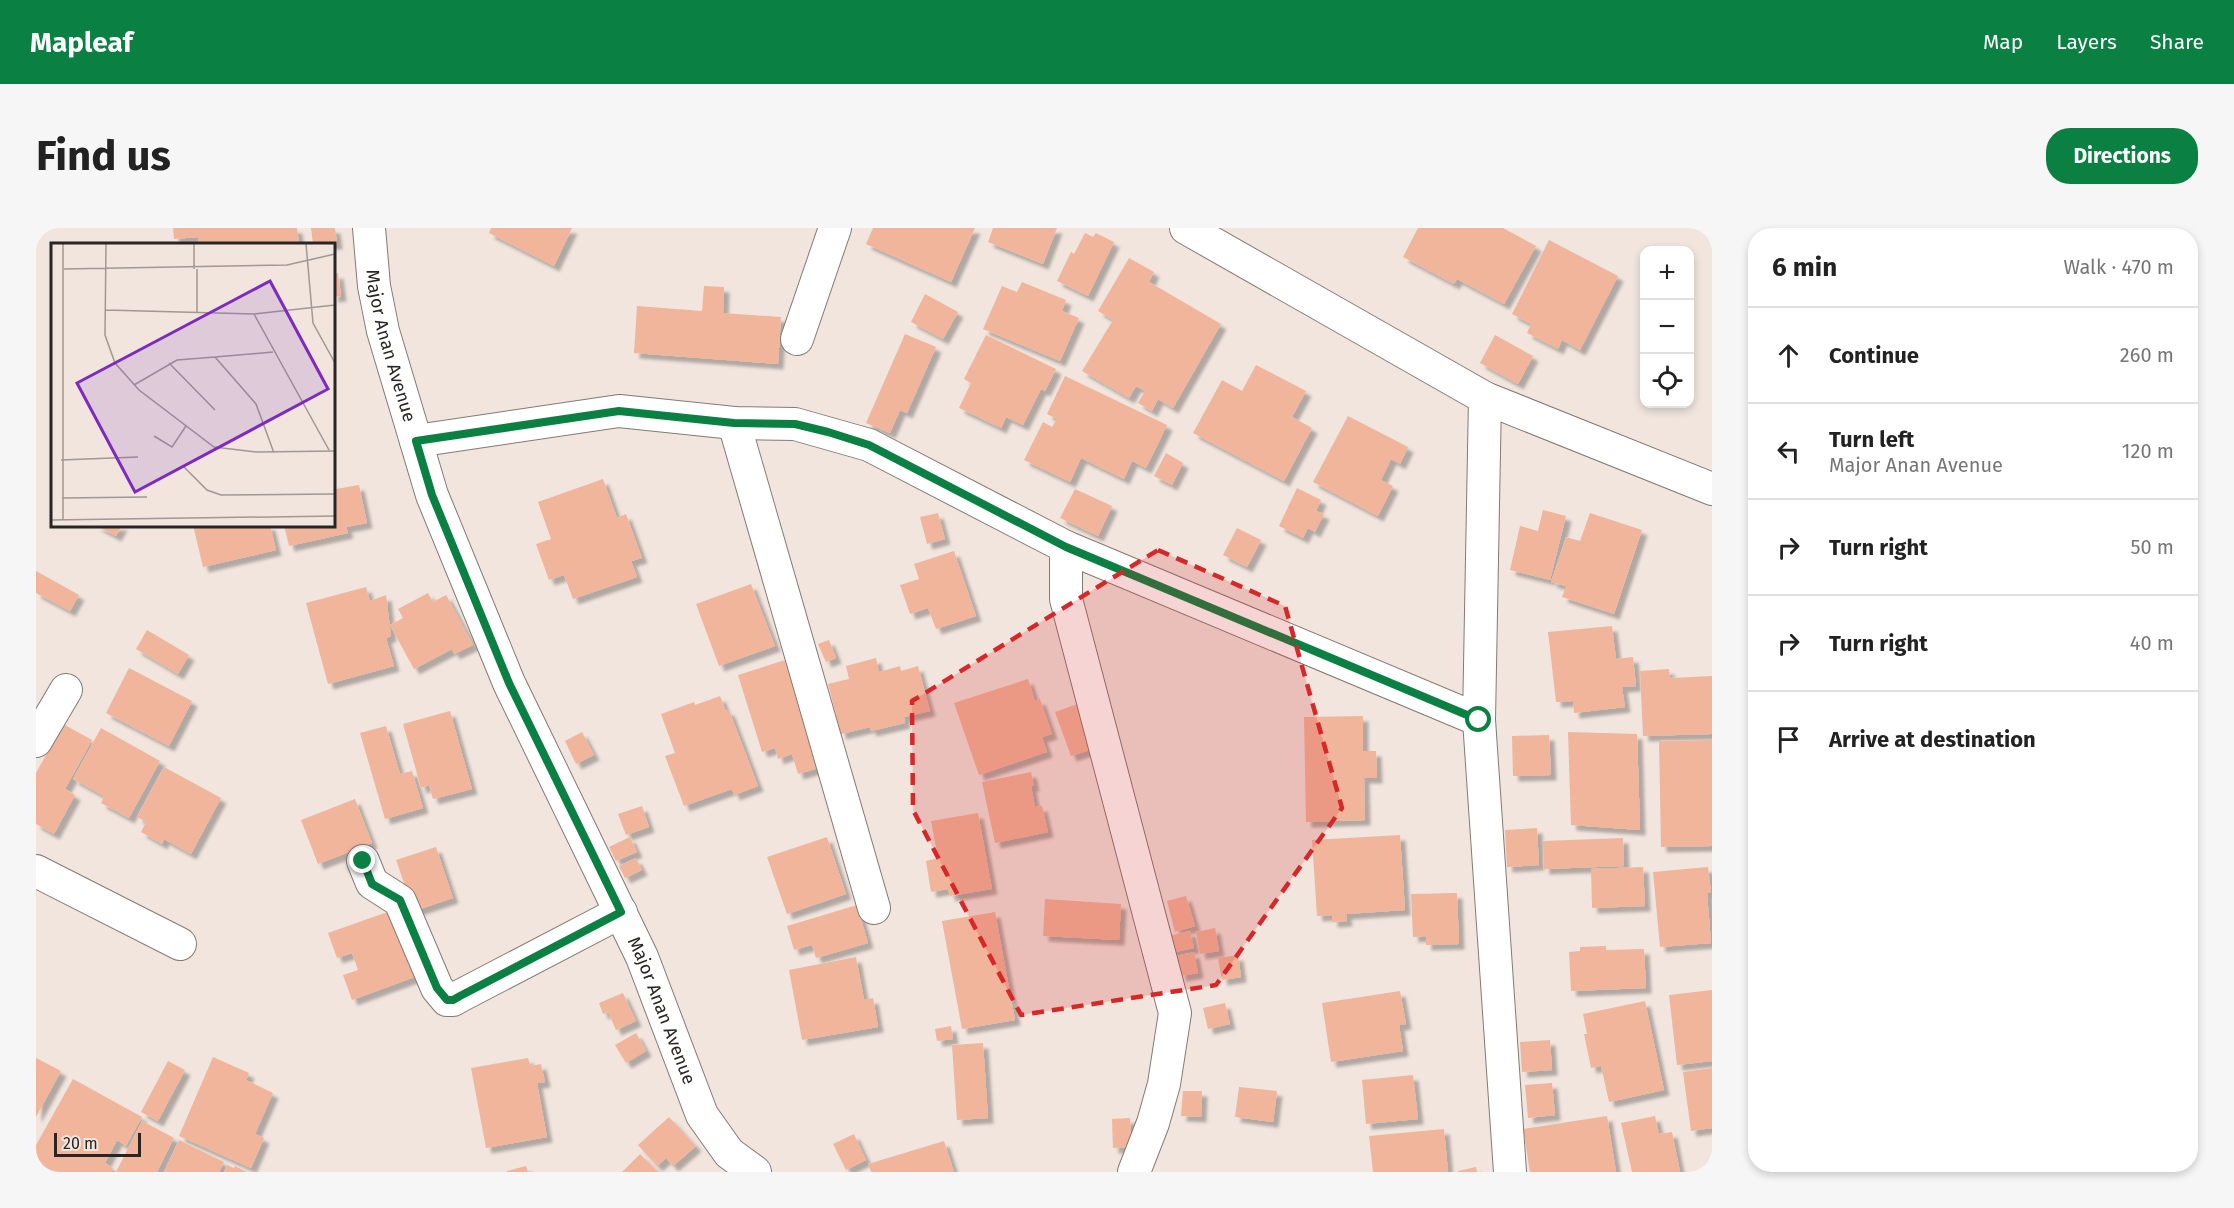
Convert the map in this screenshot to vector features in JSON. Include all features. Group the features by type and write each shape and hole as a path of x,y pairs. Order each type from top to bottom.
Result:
{"street":[{"name":"Major Anan Avenue","path":"369,228 374,286 383,331 432,495 509,683 642,957 702,1115 729,1153 755,1172"},
{"path":"797,339 835,228"},
{"path":"1186,228 1485,398 1712,489"},
{"path":"1485,398 1479,720 1510,1172"},
{"path":"416,441 619,411 734,423 795,424 869,445 1066,547 1479,720"},
{"path":"734,423 874,908"},
{"path":"1066,547 1066,599 1175,1013 1164,1084 1153,1123 1134,1172"},
{"path":"36,741 66,690"},
{"path":"363,861 372,884 400,900 437,988 447,1000 453,1000 621,912"},
{"path":"36,871 180,944"}],"highlighted area":[{"path":"1158,550 1285,606 1342,808 1216,985 1021,1015 913,810 912,701"}],"building":[{"path":"173,228 297,228 299,243 199,243 198,237 174,239"},
{"path":"311,228 335,228 337,244 313,243"},
{"path":"491,228 572,228 554,266 489,233"},
{"path":"873,228 975,228 951,282 866,244"},
{"path":"993,228 1057,228 1043,264 988,242"},
{"path":"1418,228 1503,228 1536,246 1504,304 1457,279 1454,284 1403,257"},
{"path":"1085,233 1093,237 1096,233 1114,242 1088,296 1057,281 1071,252 1074,254"},
{"path":"1549,240 1618,276 1580,350 1562,340 1558,349 1527,333 1531,324 1512,314"},
{"path":"1129,258 1154,272 1149,282 1221,324 1173,408 1158,399 1152,411 1138,403 1145,391 1136,386 1129,398 1082,371 1113,320 1098,311"},
{"path":"338,273 341,296 334,297 334,274"},
{"path":"1022,282 1066,300 1062,311 1079,318 1060,361 983,329 1002,286 1017,292"},
{"path":"704,286 724,287 723,313 781,317 778,364 634,353 637,306 702,311"},
{"path":"925,294 958,312 943,339 911,322"},
{"path":"905,334 936,347 907,413 900,410 890,433 866,423"},
{"path":"986,335 1056,369 1045,391 1041,389 1023,425 1006,417 1001,428 959,408 971,383 964,379"},
{"path":"1495,335 1533,356 1518,384 1480,363"},
{"path":"1256,365 1306,391 1292,417 1312,428 1284,481 1193,433 1222,380 1242,391"},
{"path":"1065,376 1167,425 1146,468 1132,461 1124,479 1081,458 1070,482 1024,460 1043,422 1052,427 1057,419 1047,414"},
{"path":"1348,416 1408,447 1400,464 1391,459 1381,480 1393,486 1378,516 1313,482"},
{"path":"1166,453 1183,463 1172,485 1154,476"},
{"path":"603,479 617,518 626,514 642,558 631,561 637,577 573,599 564,575 549,580 536,544 551,539 538,502"},
{"path":"334,484 336,489 359,485 367,523 346,527 348,533 289,546 284,526 334,526"},
{"path":"1297,488 1321,500 1316,511 1324,514 1315,532 1308,528 1303,538 1279,526"},
{"path":"1075,489 1112,506 1098,536 1060,518"},
{"path":"1543,510 1566,516 1550,580 1510,570 1520,526 1538,531"},
{"path":"938,513 945,539 927,544 920,517"},
{"path":"1590,513 1642,530 1614,614 1562,597 1566,586 1551,582 1566,537 1580,541"},
{"path":"97,526 121,526 116,536"},
{"path":"193,526 270,526 276,550 203,567"},
{"path":"1237,528 1261,540 1247,567 1223,555"},
{"path":"954,551 976,616 936,629 928,608 910,614 900,585 919,579 914,564"},
{"path":"36,571 79,595 70,611 36,593"},
{"path":"751,584 775,646 719,666 696,604"},
{"path":"366,587 370,601 386,595 391,636 386,638 394,666 328,684 306,603"},
{"path":"428,593 433,602 446,595 473,645 454,654 452,649 414,669 390,625 403,618 398,609"},
{"path":"1612,626 1616,659 1633,657 1636,686 1622,687 1625,707 1574,713 1573,701 1556,702 1548,632"},
{"path":"147,630 189,655 178,674 136,649"},
{"path":"829,640 836,658 826,662 818,644"},
{"path":"876,658 879,672 900,666 901,671 918,666 930,711 904,717 905,723 871,731 870,727 841,734 828,684 849,679 846,666"},
{"path":"785,660 822,767 798,774 792,754 778,759 775,748 762,752 738,675"},
{"path":"129,668 192,701 169,746 106,713"},
{"path":"1669,669 1670,678 1712,676 1712,734 1643,736 1640,671"},
{"path":"1028,679 1035,701 1040,699 1052,734 1042,737 1047,752 979,775 954,703"},
{"path":"720,696 726,711 729,710 758,786 734,795 732,789 684,806 665,756 675,753 661,714 694,702 695,705"},
{"path":"1083,702 1099,747 1071,756 1055,712"},
{"path":"450,711 472,789 433,799 429,785 421,788 403,724"},
{"path":"1363,716 1363,751 1376,751 1377,778 1364,778 1365,820 1306,822 1304,717"},
{"path":"63,724 92,740 65,789 75,795 54,834 36,824 36,773"},
{"path":"386,726 400,774 412,771 423,808 385,819 360,733"},
{"path":"101,728 160,761 129,818 101,803 104,796 73,779"},
{"path":"582,732 594,755 576,764 565,741"},
{"path":"1568,732 1637,734 1640,830 1571,825"},
{"path":"1549,735 1551,775 1513,776 1512,736"},
{"path":"1712,740 1712,846 1661,847 1659,741"},
{"path":"164,767 221,798 191,854 164,839 162,844 141,832 146,822 137,817"},
{"path":"1031,772 1035,807 1042,806 1048,832 995,843 982,782"},
{"path":"355,799 372,843 318,864 301,820"},
{"path":"642,806 649,827 626,835 618,814"},
{"path":"978,813 992,889 950,896 948,889 931,892 926,861 938,858 931,821"},
{"path":"1537,828 1539,865 1507,867 1505,830"},
{"path":"1400,835 1405,910 1346,914 1347,921 1332,922 1332,915 1317,916 1312,840"},
{"path":"630,837 637,852 616,861 609,847"},
{"path":"827,837 846,894 787,914 767,857"},
{"path":"1623,838 1624,866 1544,869 1543,841"},
{"path":"436,847 453,898 414,911 396,860"},
{"path":"636,858 642,870 625,878 619,866"},
{"path":"1643,867 1645,906 1592,908 1591,869"},
{"path":"1708,867 1711,893 1707,893 1711,943 1660,947 1653,872"},
{"path":"1457,893 1459,944 1426,945 1426,936 1413,937 1411,894"},
{"path":"1186,896 1195,926 1175,932 1167,901"},
{"path":"1045,899 1121,904 1119,940 1043,936"},
{"path":"857,905 868,943 816,958 812,945 794,950 787,926"},
{"path":"396,909 420,975 352,1000 343,975 358,970 352,953 337,958 328,933"},
{"path":"995,912 1015,1020 962,1029 942,921"},
{"path":"1215,928 1219,951 1200,954 1196,932"},
{"path":"1190,931 1194,948 1170,953 1167,936"},
{"path":"1606,946 1606,950 1644,949 1646,988 1571,991 1569,952 1580,951 1580,947"},
{"path":"1194,952 1198,973 1181,976 1176,956"},
{"path":"1238,955 1241,977 1222,980 1218,958"},
{"path":"856,957 864,1000 873,998 878,1027 802,1040 789,970"},
{"path":"1712,990 1712,1061 1677,1065 1669,995"},
{"path":"1400,991 1406,1024 1399,1025 1403,1051 1331,1062 1322,1003"},
{"path":"623,993 636,1021 616,1030 608,1012 603,1014 599,1003"},
{"path":"1645,1001 1664,1090 1609,1102 1601,1066 1591,1068 1584,1034 1587,1034 1583,1014"},
{"path":"1225,1003 1230,1024 1208,1029 1203,1008"},
{"path":"951,1026 953,1039 937,1041 935,1029"},
{"path":"636,1033 646,1051 626,1063 615,1045"},
{"path":"1550,1040 1552,1070 1522,1072 1520,1042"},
{"path":"983,1043 988,1118 957,1120 952,1045"},
{"path":"213,1057 249,1073 246,1080 273,1093 255,1134 264,1138 251,1168 179,1136"},
{"path":"36,1058 61,1071 36,1117"},
{"path":"528,1058 530,1066 541,1064 545,1082 537,1083 547,1137 486,1148 471,1068"},
{"path":"168,1061 185,1070 158,1121 141,1112"},
{"path":"1712,1068 1712,1128 1691,1131 1683,1072"},
{"path":"1413,1075 1418,1119 1366,1124 1362,1080"},
{"path":"73,1079 142,1117 126,1146 117,1140 105,1163 113,1168 111,1172 36,1172 36,1145"},
{"path":"1552,1083 1555,1115 1528,1118 1525,1085"},
{"path":"1239,1087 1277,1091 1273,1122 1235,1117"},
{"path":"1183,1091 1202,1091 1201,1117 1181,1116"},
{"path":"1607,1116 1616,1172 1530,1172 1523,1129"},
{"path":"1655,1116 1659,1134 1672,1132 1680,1172 1632,1172 1621,1123"},
{"path":"669,1117 696,1146 673,1166 666,1158 657,1166 638,1145"},
{"path":"1130,1118 1132,1147 1113,1148 1112,1119"},
{"path":"142,1121 174,1138 157,1172 116,1172"},
{"path":"1444,1129 1448,1172 1373,1172 1369,1136"},
{"path":"854,1134 866,1160 846,1170 833,1144"},
{"path":"179,1140 224,1162 219,1172 164,1172"},
{"path":"944,1141 954,1172 871,1172 868,1164"},
{"path":"640,1154 658,1172 622,1172"},
{"path":"227,1165 234,1168 235,1166 247,1172 224,1172"},
{"path":"526,1166 528,1172 507,1172 507,1171"},
{"path":"1476,1167 1477,1172 1458,1172 1458,1171"}],"route":[{"path":"363,861 372,884 400,900 437,988 447,1000 453,1000 621,912 509,683 432,495 416,441 619,411 734,423 795,424 869,445 1066,547 1479,720"}]}
